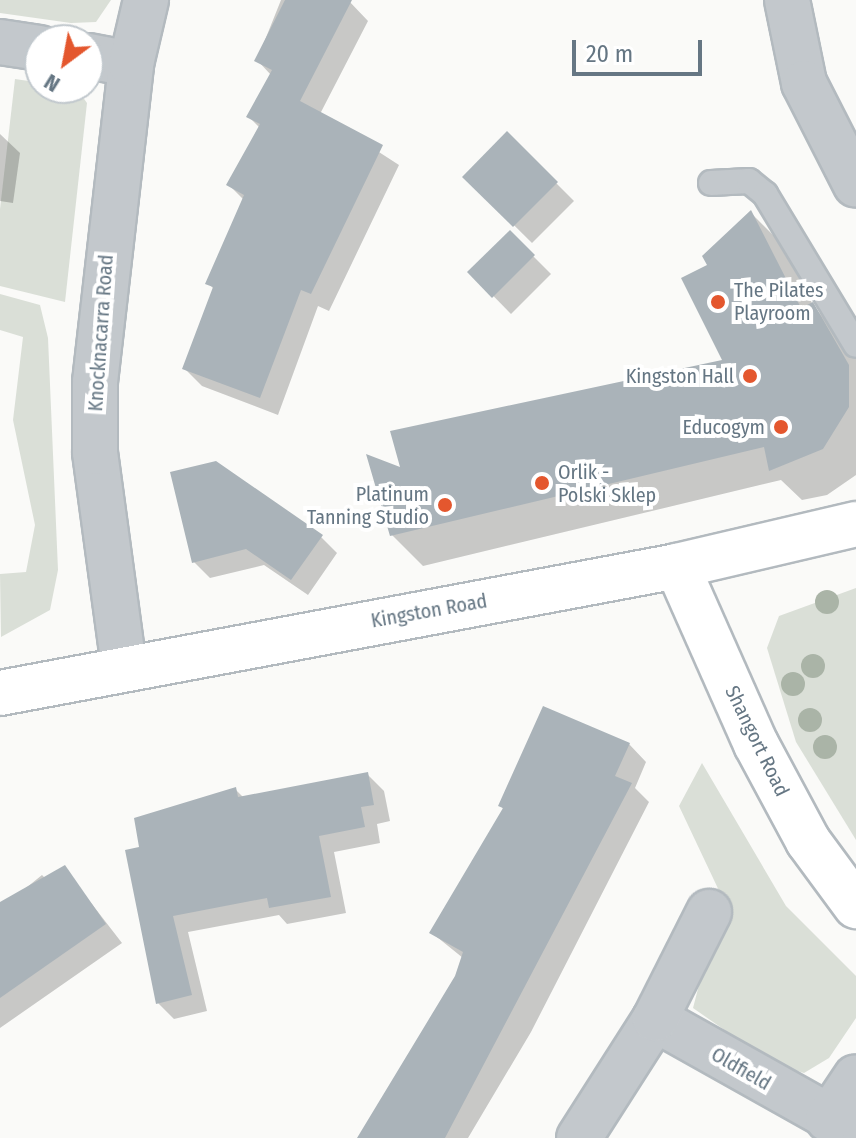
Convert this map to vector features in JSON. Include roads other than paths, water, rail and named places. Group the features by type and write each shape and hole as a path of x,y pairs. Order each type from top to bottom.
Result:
{"main road":[{"name":"Kingston Road","path":"0,693 124,667 677,566 856,524"},
{"name":"Shangort Road","path":"677,566 756,744 808,841 856,906"}],"street":[{"name":"Knocknacarra Road","path":"124,667 94,402 98,316 131,64 146,0"},
{"path":"787,0 804,83 856,185"},
{"path":"0,42 24,46"},
{"path":"104,59 131,64"},
{"path":"579,1138 655,1019 709,912"},
{"name":"Oldfield","path":"655,1019 842,1125 856,1077"}],"lane":[{"path":"711,183 749,181 765,194 856,345"}],"place":[{"name":"The Pilates Playroom","path":"718,302"},
{"name":"Kingston Hall","path":"750,376"},
{"name":"Educogym","path":"781,427"},
{"name":"Orlik - Polski Sklep","path":"542,483"},
{"name":"Platinum Tanning Studio","path":"445,505"}]}
